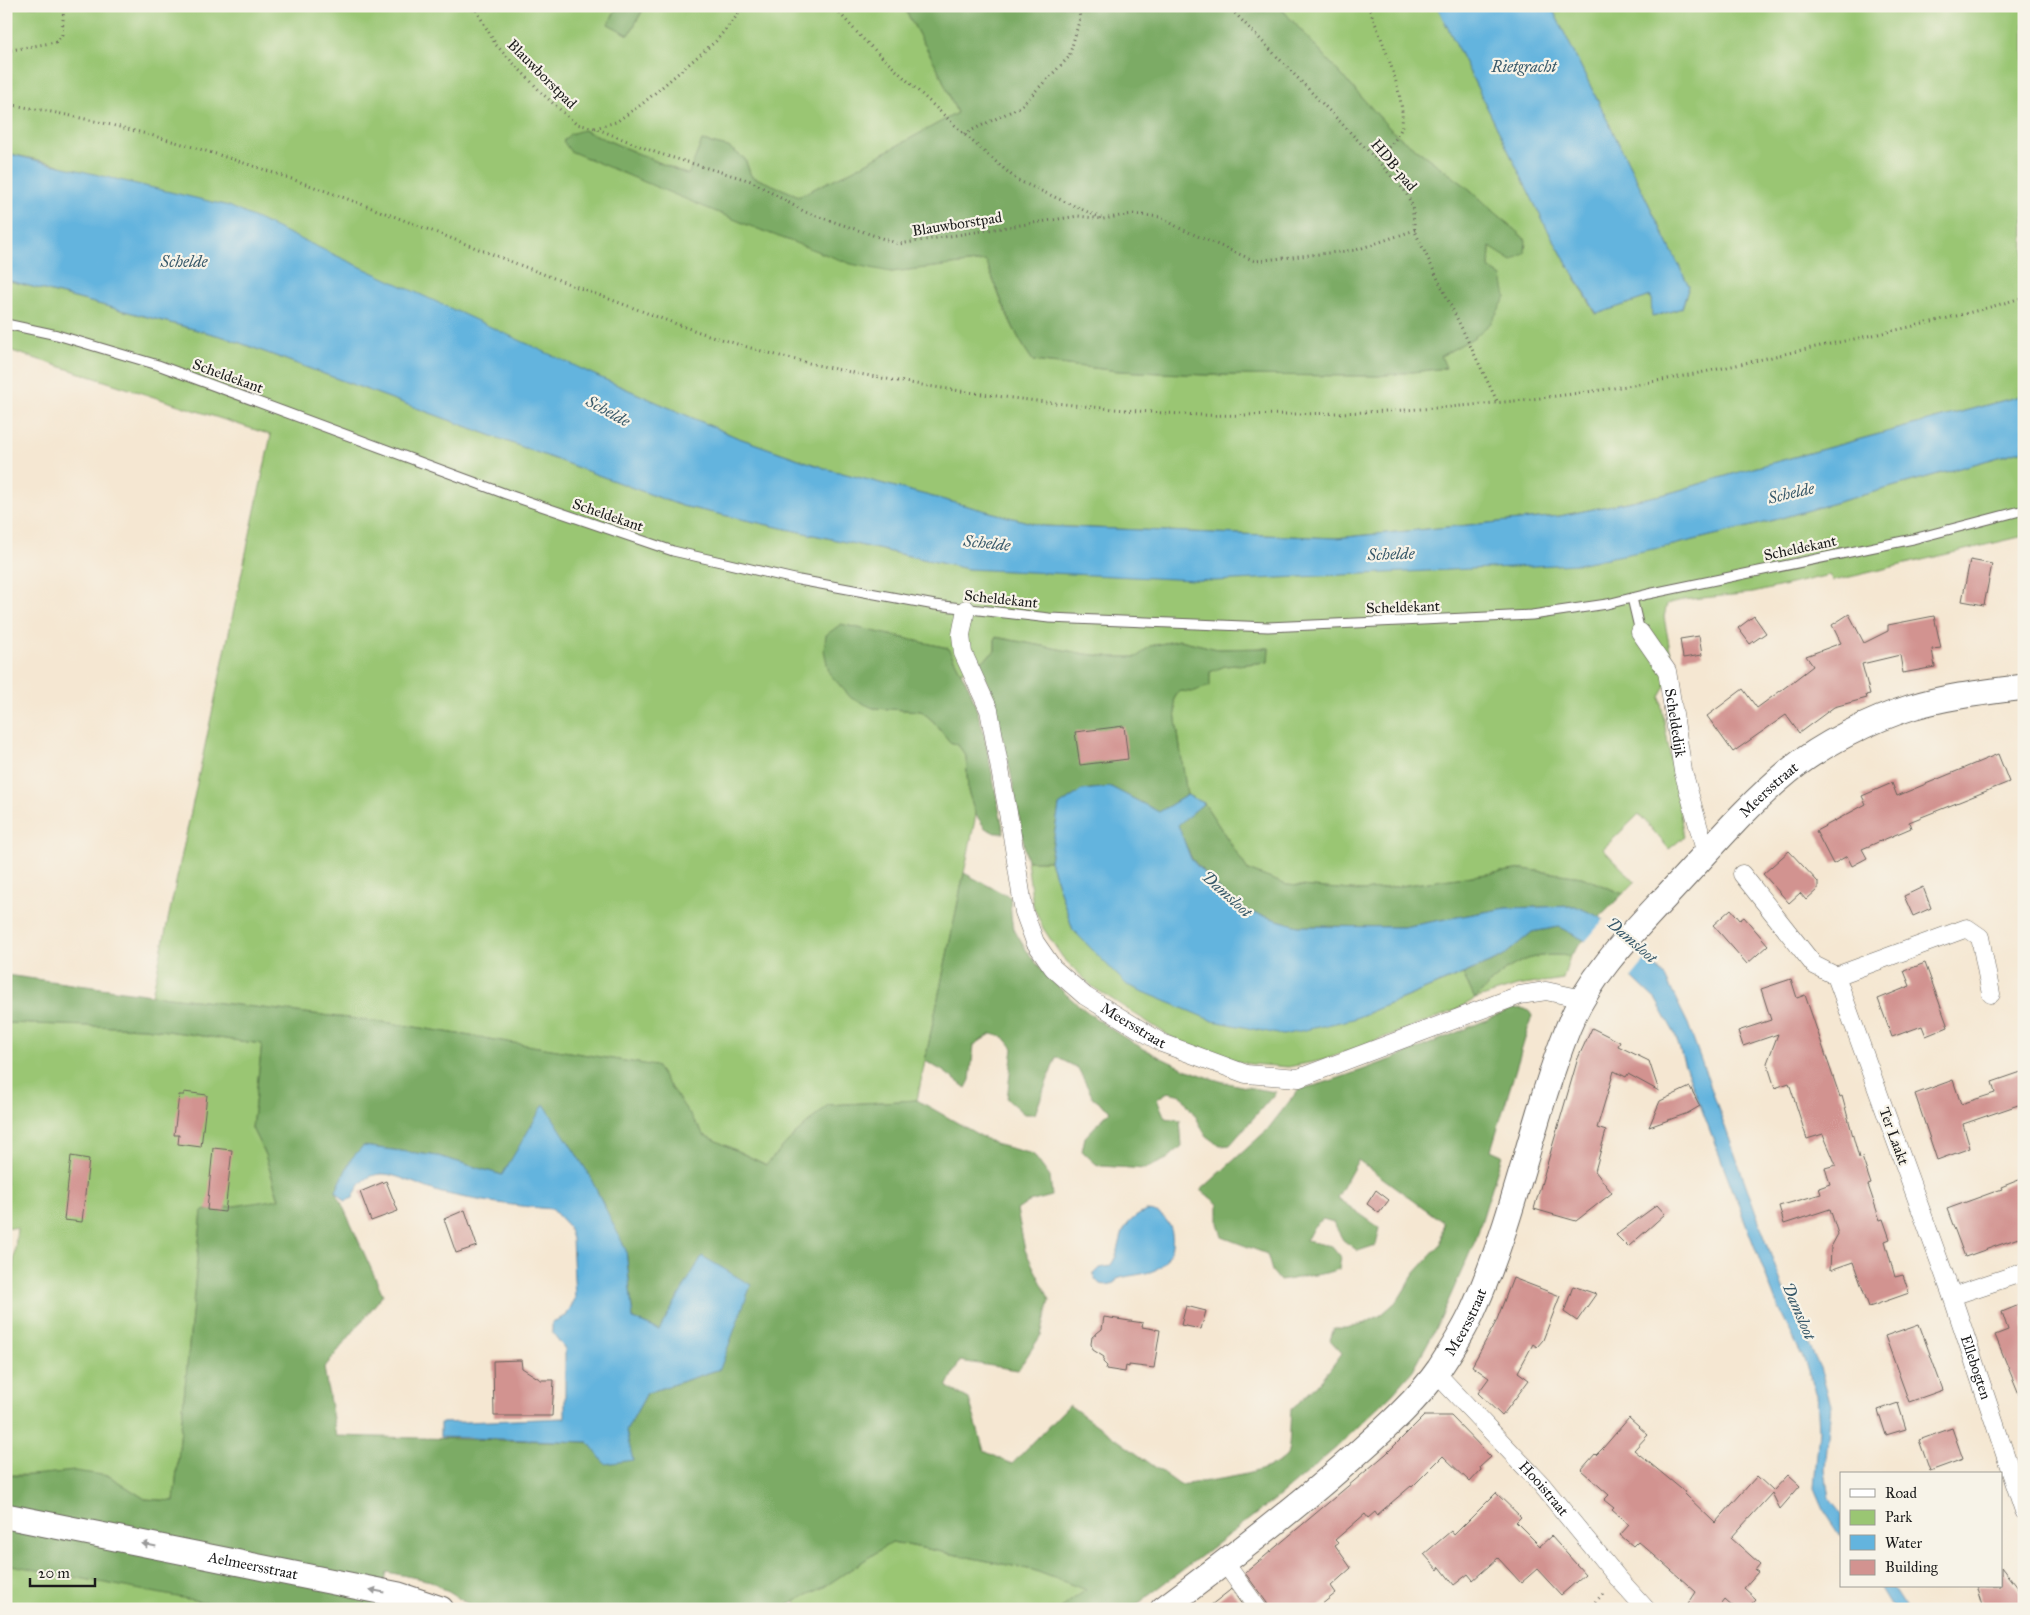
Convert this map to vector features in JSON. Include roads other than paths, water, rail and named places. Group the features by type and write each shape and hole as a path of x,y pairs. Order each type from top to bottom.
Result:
{"main road":[{"name":"Meersstraat","path":"1162,1609 1225,1562 1332,1476 1378,1436 1436,1373 1474,1309 1494,1262 1556,1060 1569,1025 1583,999 1603,969 1635,930 1706,854 1755,802 1789,770 1822,748 1871,723 1912,707 1962,696 2024,687"},
{"name":"Aelmeersstraat","path":"6,1516 399,1595 441,1609"}],"street":[{"name":"Meersstraat","path":"966,609 961,635 963,653 989,710 1024,912 1035,942 1052,968 1085,996 1162,1043 1246,1074 1299,1078 1520,996 1546,991 1583,999"},
{"name":"Scheldedijk","path":"1640,632 1667,671 1683,771 1706,854"},
{"path":"1742,874 1814,965 1836,976 1967,928 1980,937 1991,994"},
{"name":"Ter Laakt","path":"1836,976 1952,1296"},
{"path":"1952,1296 2024,1272"},
{"name":"Ellebogten","path":"1952,1296 2024,1510"},
{"name":"Hooistraat","path":"1436,1373 1541,1484 1618,1578 1646,1609"},
{"path":"1225,1562 1258,1609"}],"lane":[{"name":"Scheldekant","path":"6,324 57,335 158,365 506,494 673,552 799,580 935,605 1049,618 1268,627 1532,615 1607,604 1913,539 2024,510"},
{"name":"Scheldedijk","path":"1632,598 1640,632"}],"water":[{"name":"Rietgracht","path":"1437,6 1551,6 1689,286 1682,308 1652,317 1651,296 1597,314 1546,227"},
{"name":"Schelde","path":"6,153 229,206 599,377 736,437 827,469 1043,526 1336,538 1560,516 1670,493 1746,470 2024,395 2024,450 1756,525 1669,546 1577,564 1214,581 968,569 682,506 224,337 6,280"},
{"path":"1111,787 1159,812 1187,795 1204,803 1178,825 1191,859 1236,908 1298,926 1403,927 1506,908 1575,906 1600,917 1649,959 1665,977 1688,1024 1787,1299 1820,1368 1831,1405 1825,1470 1829,1498 1840,1513 1840,1534 1823,1509 1814,1488 1819,1430 1817,1395 1804,1360 1775,1300 1684,1063 1675,1034 1656,1000 1634,979 1584,940 1559,927 1532,932 1501,958 1353,1019 1283,1035 1213,1021 1127,985 1073,930 1050,861 1059,806 1082,790"},
{"path":"544,1104 587,1171 626,1250 633,1319 659,1330 702,1256 751,1285 720,1369 647,1393 626,1431 633,1460 605,1464 588,1442 440,1437 440,1423 565,1418 565,1349 552,1332 552,1322 566,1316 575,1299 572,1239 568,1226 552,1209 456,1196 442,1193 396,1176 384,1174 378,1174 364,1180 353,1198 345,1201 336,1191 351,1159 363,1146 438,1156 502,1175"},
{"path":"1146,1211 1157,1213 1165,1218 1170,1226 1172,1245 1169,1255 1163,1263 1151,1272 1117,1279 1115,1283 1111,1284 1099,1283 1093,1275 1100,1268 1110,1266 1115,1258 1128,1223"},
{"path":"1879,1588 1892,1588 1906,1609 1892,1609"}],"water label":[{"name":"Damsloot","path":"1227,894"},
{"name":"Damsloot","path":"1632,940"},
{"name":"Damsloot","path":"1799,1311"}]}
